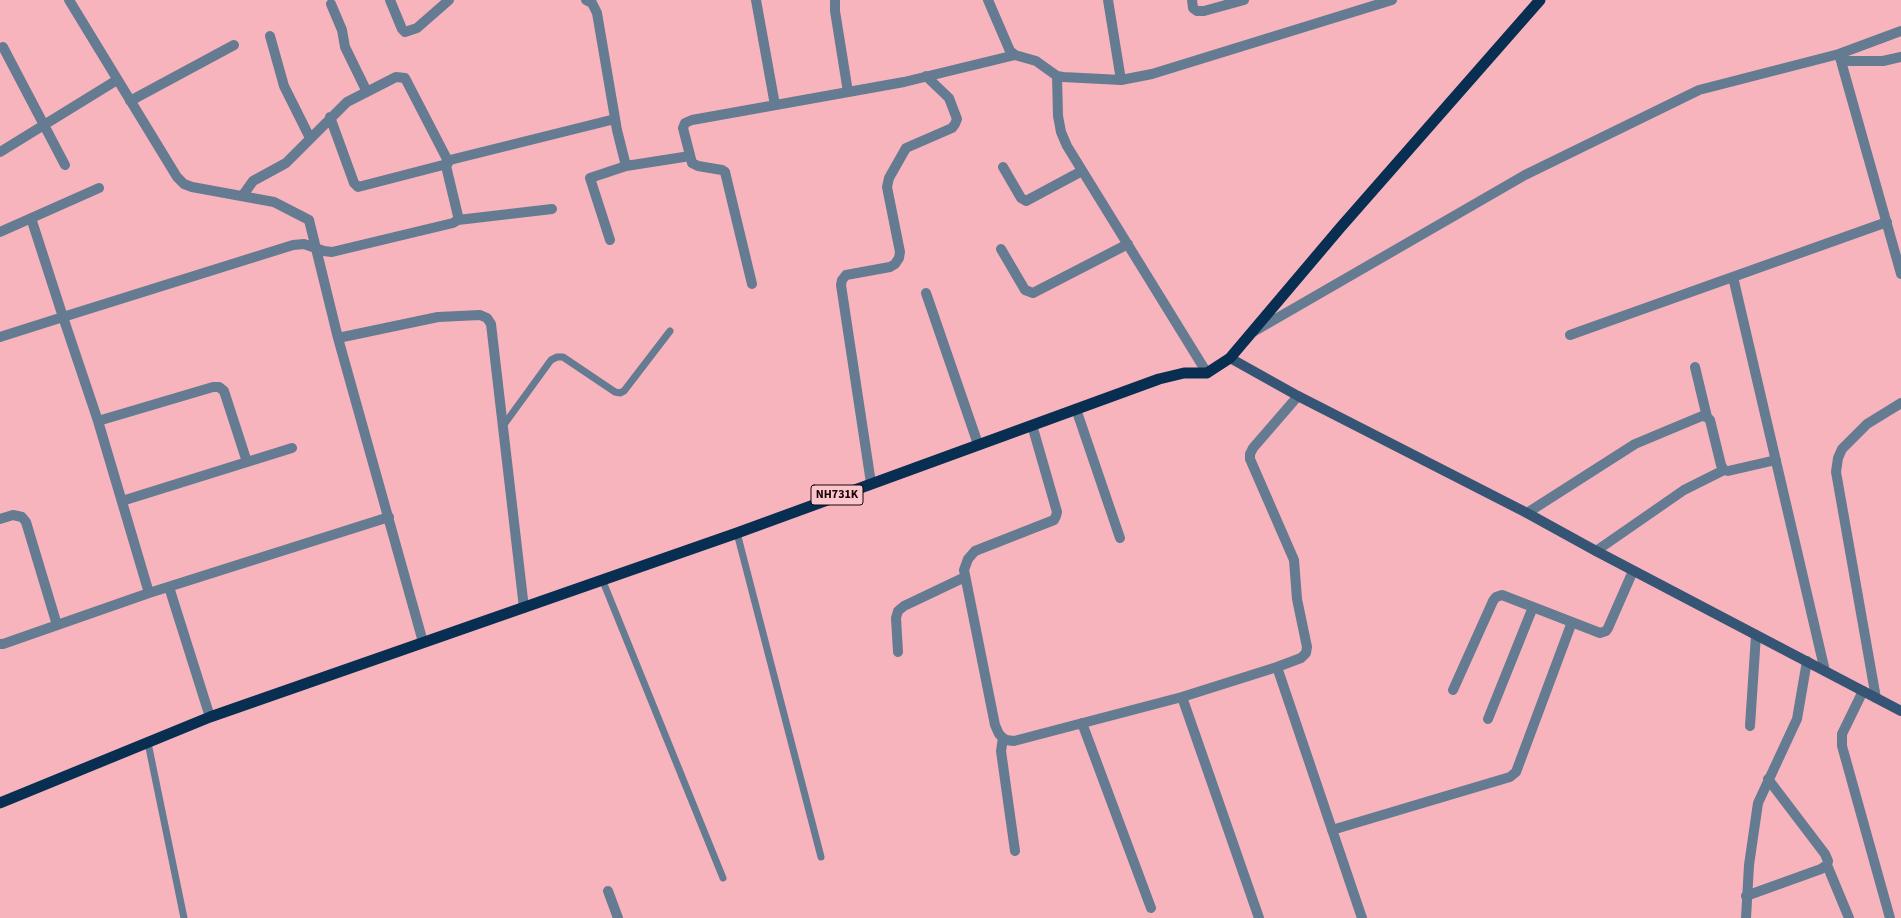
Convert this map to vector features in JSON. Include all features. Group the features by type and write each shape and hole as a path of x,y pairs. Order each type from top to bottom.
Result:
{"highway":[{"path":"1207,373 1230,358 1340,228 1540,0"},
{"name":"NH731K","path":"0,802 210,717 737,533 1171,375 1199,372 1207,373"}],"main road":[{"path":"1230,358 1298,396 1527,513 1596,551 1901,711"}],"street":[{"path":"69,0 177,177 184,184 192,187 243,195 274,202 309,220 312,225 316,248 338,338 423,642"},
{"path":"390,0 402,29 406,32 417,28 449,0"},
{"path":"586,0 592,3 597,13 615,119 626,166"},
{"path":"756,0 774,105"},
{"path":"835,0 835,12 848,92"},
{"path":"988,0 1010,51 1015,55 1036,61 1057,76 1121,80 1152,74 1391,0"},
{"path":"1108,0 1121,80"},
{"path":"1192,0 1193,8 1197,11 1204,12 1244,0"},
{"path":"331,4 342,30 345,47 367,92"},
{"path":"1250,334 1525,174 1699,90 1840,57 1901,32"},
{"path":"270,36 284,86 310,138"},
{"path":"130,100 234,45"},
{"path":"3,47 65,165"},
{"path":"752,284 725,172 722,170 695,165 690,156 684,128 685,124 692,120 848,92 926,76 1015,55"},
{"path":"1840,57 1883,61 1901,57"},
{"path":"1840,57 1900,269"},
{"path":"871,483 841,285 842,280 846,276 890,267 895,264 899,258 900,252 887,187 889,178 906,148 952,128 955,124 957,119 949,98 926,76"},
{"path":"1057,76 1058,116 1061,132 1066,146 1207,373"},
{"path":"243,195 253,181 286,163 346,102 396,78 405,78 447,163 458,220"},
{"path":"0,152 117,80"},
{"path":"330,117 354,183 358,187 615,119"},
{"path":"610,240 590,178 626,166 690,156"},
{"path":"1003,167 1021,198 1026,201 1082,171"},
{"path":"0,232 99,188"},
{"path":"0,337 293,245 304,244 324,251 332,252 453,223 458,220 552,209"},
{"path":"31,218 98,421 149,593"},
{"path":"1570,335 1887,222"},
{"path":"1001,249 1025,290 1029,293 1033,293 1128,244"},
{"path":"1733,277 1825,671"},
{"path":"926,293 978,444"},
{"path":"338,338 425,319 480,315 487,318 491,324 524,608"},
{"path":"1695,367 1707,417 1710,420 1721,465 1724,470"},
{"path":"98,421 213,386 224,391 247,462"},
{"path":"1032,425 1057,512 1056,516 1054,520 975,551 968,559 964,570 995,725 998,734 1002,738 1014,741 1182,697 1277,667 1301,658 1306,653 1308,647 1297,599 1294,560 1250,459 1250,454 1298,396"},
{"path":"1876,698 1836,472 1838,458 1842,449 1867,424 1901,403"},
{"path":"1076,409 1120,538"},
{"path":"1527,513 1634,444 1696,418 1707,417"},
{"path":"122,501 292,448"},
{"path":"1596,551 1684,490 1724,470 1728,471 1776,460"},
{"path":"0,519 14,515 22,517 26,522 57,625"},
{"path":"0,644 4,644 149,593 389,517"},
{"path":"1453,690 1496,597 1502,595 1600,633 1606,631 1633,570"},
{"path":"898,652 896,618 898,611 904,606 965,577"},
{"path":"169,587 210,717"},
{"path":"1488,718 1533,607"},
{"path":"1332,830 1510,777 1516,772 1572,622"},
{"path":"1750,726 1756,635"},
{"path":"1746,918 1746,896 1756,812 1760,794 1797,719 1807,661"},
{"path":"1277,667 1362,918"},
{"path":"1863,691 1842,734 1842,746 1890,918"},
{"path":"1182,697 1259,918"},
{"path":"1082,723 1152,908"},
{"path":"1002,738 1001,751 1015,850"},
{"path":"1768,779 1825,854 1828,861 1827,865 1849,918"},
{"path":"1746,896 1821,869 1827,865"},
{"path":"608,891 618,918"}],"lane":[{"path":"503,426 551,360 557,357 563,357 615,392 620,393 624,391 670,331"},
{"path":"737,533 822,857"},
{"path":"602,579 723,878"},
{"path":"148,743 184,918"}]}
